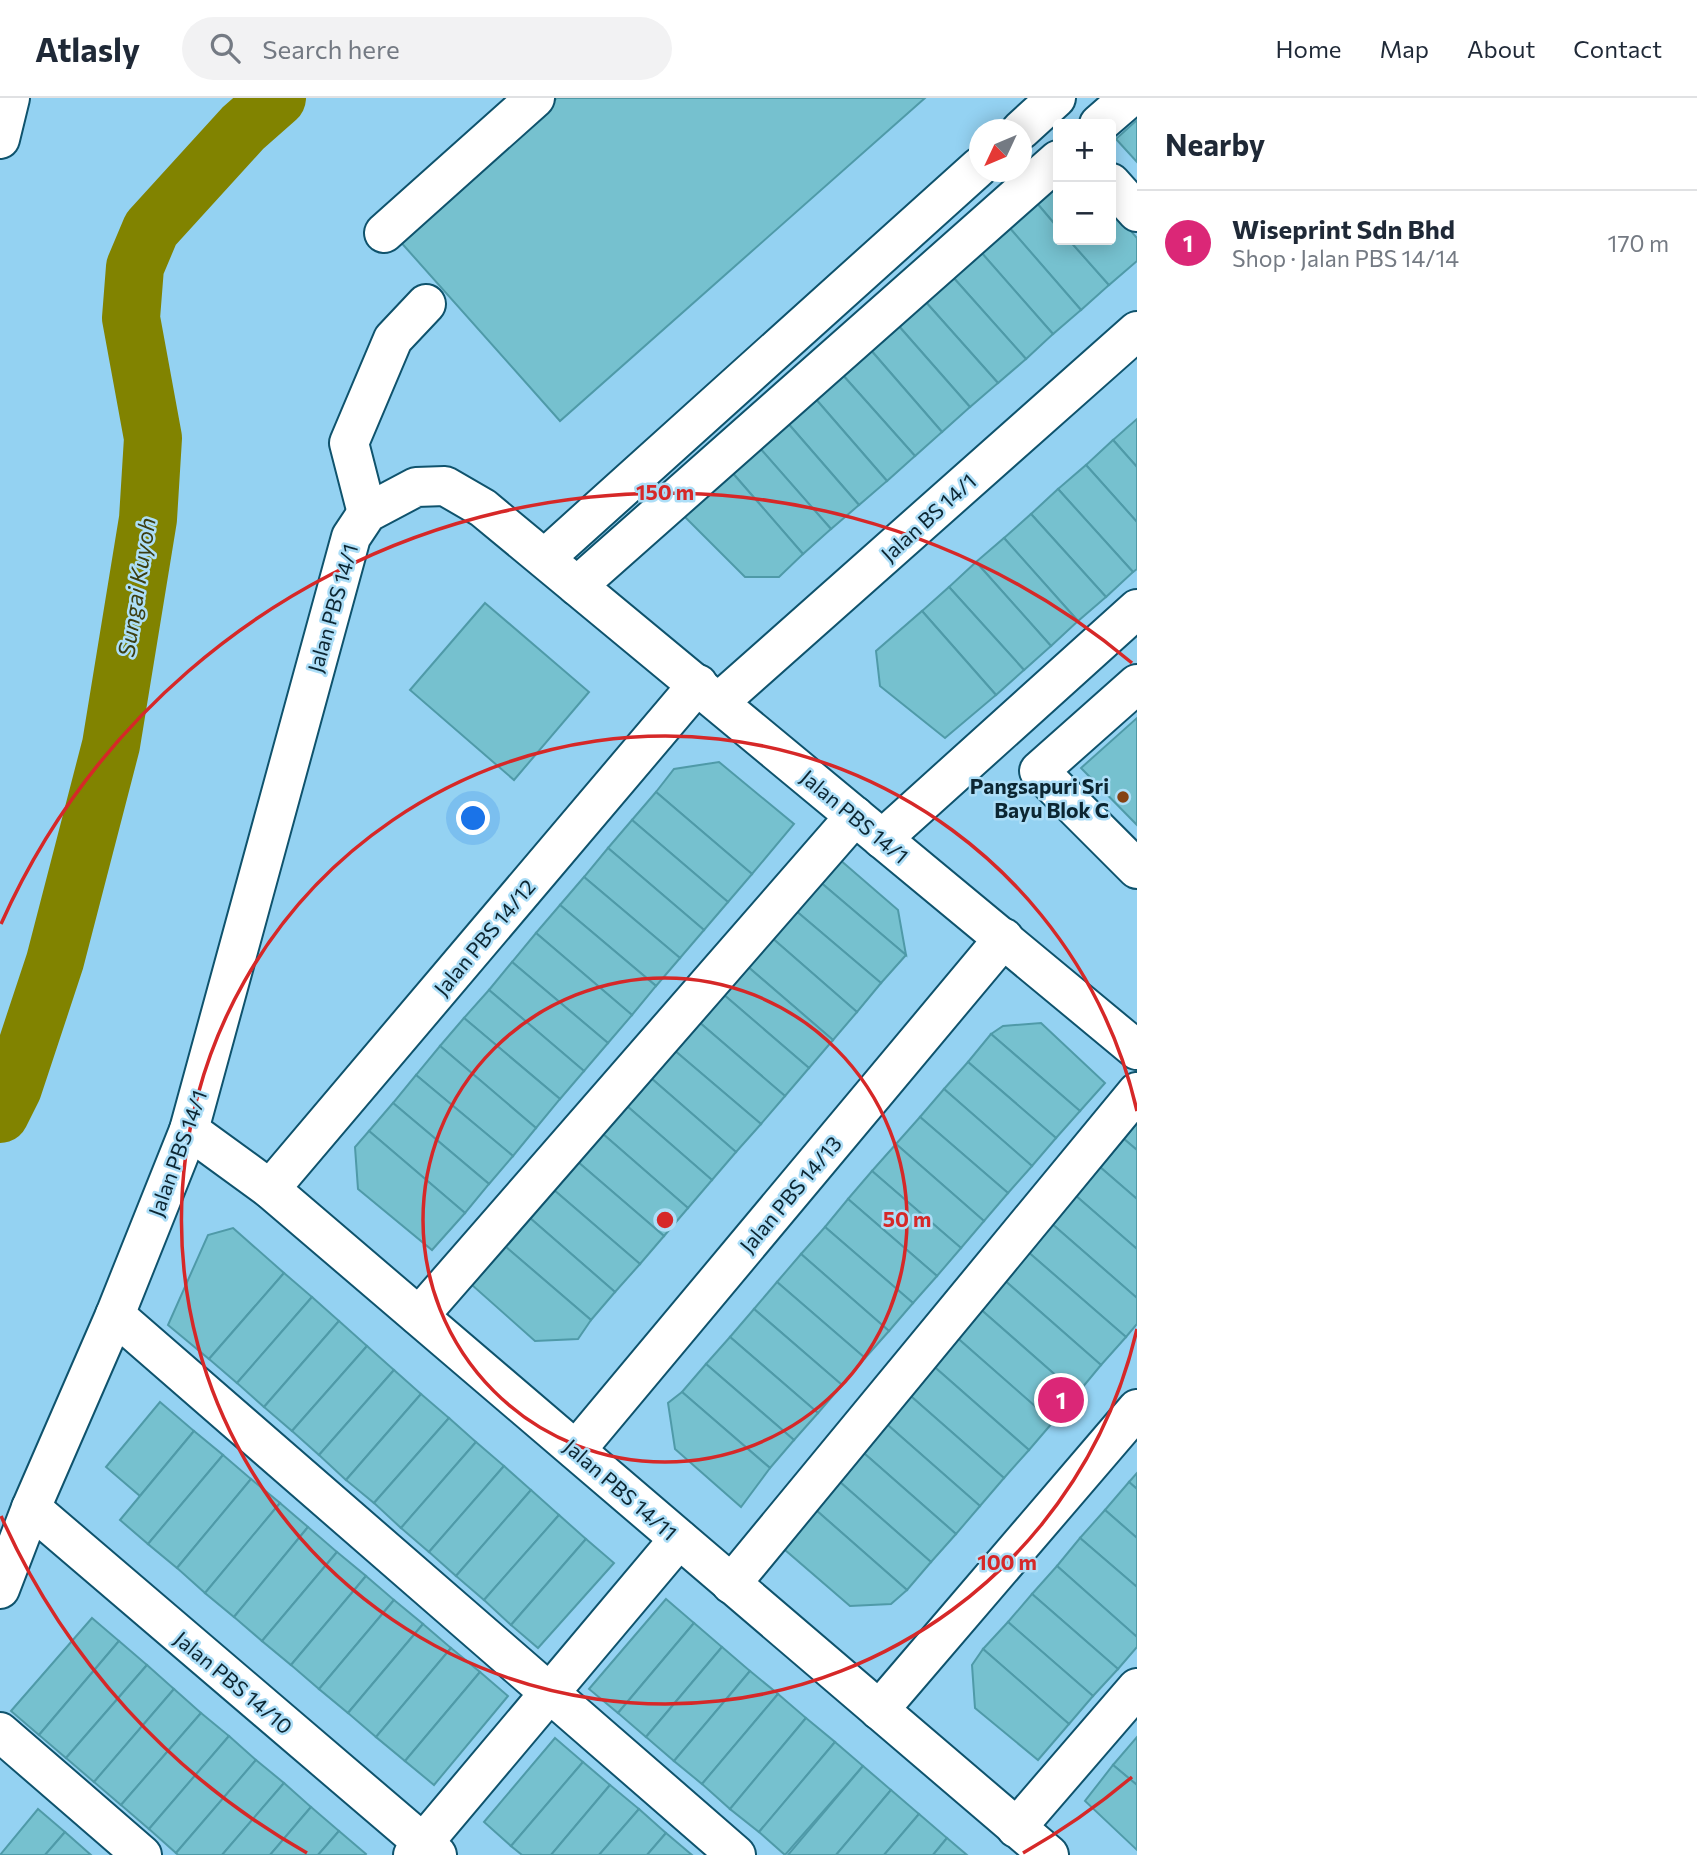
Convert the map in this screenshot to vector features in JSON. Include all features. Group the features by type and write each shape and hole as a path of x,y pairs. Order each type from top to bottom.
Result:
{"street":[{"path":"384,233 534,98"},
{"path":"1032,120 1056,98"},
{"path":"1105,119 1129,98"},
{"path":"577,586 1053,164"},
{"path":"545,558 969,176"},
{"path":"1116,189 1137,212"},
{"path":"367,513 349,443 393,339 426,304"},
{"name":"Jalan BS 14/1","path":"709,693 1137,331"},
{"name":"Jalan PBS 14/1","path":"0,1589 31,1508 115,1315 189,1130 351,537 367,513 416,486 445,486 483,508 1137,1050"},
{"path":"419,1316 868,828 1137,608"},
{"path":"1137,684 1039,771 1137,869"},
{"name":"Jalan PBS 14/12","path":"270,1189 709,693"},
{"name":"Jalan PBS 14/13","path":"576,1450 1003,938"},
{"path":"731,1584 1137,1092"},
{"name":"Jalan PBS 14/11","path":"189,1130 270,1189 1049,1855"},
{"path":"115,1315 736,1855"},
{"path":"878,1710 1137,1409"},
{"name":"Jalan PBS 14/10","path":"31,1508 425,1851"},
{"path":"425,1851 550,1693 679,1539"},
{"path":"1016,1828 1137,1688"},
{"path":"0,1732 142,1855"}],"building":[{"path":"557,98 925,98 560,421 398,239"},
{"path":"1137,120 1137,162 1116,139"},
{"path":"1053,187 1053,222 1036,202"},
{"path":"1036,202 1053,222 1053,245 1073,245 1109,285 1081,310 1008,226"},
{"path":"1116,214 1137,238 1137,261 1109,285 1073,245 1116,245"},
{"path":"1008,226 1081,310 1053,334 980,251"},
{"path":"980,251 1053,334 1026,359 952,276"},
{"path":"952,276 1026,359 998,383 924,300"},
{"path":"924,300 998,383 970,407 897,324"},
{"path":"897,324 970,407 942,432 869,348"},
{"path":"869,348 942,432 915,456 841,373"},
{"path":"841,373 915,456 887,481 814,397"},
{"path":"814,397 887,481 859,505 786,421"},
{"path":"1137,419 1137,467 1113,440"},
{"path":"786,421 859,505 831,529 758,446"},
{"path":"1113,440 1137,467 1137,522 1086,465"},
{"path":"758,446 831,529 803,554 730,470"},
{"path":"1086,465 1137,522 1137,569 1133,572 1058,489"},
{"path":"730,470 803,554 779,577 745,577 682,514"},
{"path":"1058,489 1133,572 1106,597 1031,514"},
{"path":"1031,514 1106,597 1078,621 1004,538"},
{"path":"1004,538 1078,621 1051,646 976,562"},
{"path":"976,562 1051,646 1024,670 949,587"},
{"path":"949,587 1024,670 996,695 922,611"},
{"path":"485,603 589,692 514,780 410,690"},
{"path":"922,611 996,695 945,738 880,686 876,651"},
{"name":"Pangsapuri Sri Bayu Blok C","path":"1137,718 1137,825 1081,768"},
{"path":"719,762 794,824 752,874 656,792 674,769"},
{"path":"656,792 752,874 728,902 632,820"},
{"path":"632,820 728,902 704,930 608,848"},
{"path":"608,848 704,930 680,958 584,877"},
{"path":"839,859 898,910 906,955 819,881"},
{"path":"584,877 680,958 656,986 560,905"},
{"path":"819,881 906,955 881,983 795,910"},
{"path":"560,905 656,986 632,1015 536,933"},
{"path":"795,910 881,983 857,1012 771,937"},
{"path":"536,933 632,1015 608,1043 512,962"},
{"path":"771,937 857,1012 833,1040 747,966"},
{"path":"512,962 608,1043 584,1071 489,990"},
{"path":"747,966 833,1040 809,1068 723,994"},
{"path":"489,990 584,1071 560,1099 464,1018"},
{"path":"723,994 809,1068 785,1096 699,1022"},
{"path":"464,1018 560,1099 536,1128 440,1046"},
{"path":"699,1022 785,1096 761,1124 674,1050"},
{"path":"1041,1023 1105,1083 1080,1111 991,1034 1003,1026"},
{"path":"991,1034 1080,1111 1056,1138 968,1062"},
{"path":"440,1046 536,1128 513,1156 416,1075"},
{"path":"674,1050 761,1124 736,1152 651,1078"},
{"path":"968,1062 1056,1138 1032,1166 944,1089"},
{"path":"416,1075 513,1156 489,1184 393,1103"},
{"path":"651,1078 736,1152 712,1180 627,1106"},
{"path":"944,1089 1032,1166 1008,1193 920,1117"},
{"path":"393,1103 489,1184 465,1213 369,1131"},
{"path":"627,1106 712,1180 688,1208 603,1134"},
{"path":"920,1117 1008,1193 984,1221 896,1144"},
{"path":"1137,1122 1137,1150 1124,1139"},
{"path":"369,1131 465,1213 432,1250 358,1189 355,1147"},
{"path":"603,1134 688,1208 664,1236 578,1162"},
{"path":"1124,1139 1137,1150 1137,1199 1100,1167"},
{"path":"896,1144 984,1221 961,1248 872,1171"},
{"path":"578,1162 664,1236 640,1264 554,1190"},
{"path":"1100,1167 1137,1199 1137,1249 1075,1195"},
{"path":"872,1171 961,1248 937,1276 848,1199"},
{"path":"554,1190 640,1264 615,1292 530,1218"},
{"path":"1075,1195 1137,1249 1137,1298 1051,1223"},
{"path":"848,1199 937,1276 913,1303 825,1227"},
{"path":"530,1218 615,1292 591,1320 506,1247"},
{"path":"1051,1223 1137,1298 1137,1324 1126,1337 1027,1251"},
{"path":"825,1227 913,1303 889,1331 801,1254"},
{"path":"233,1228 284,1273 209,1359 168,1325 208,1235"},
{"path":"506,1247 591,1320 578,1339 535,1341 472,1285"},
{"path":"1027,1251 1126,1337 1101,1365 1003,1279"},
{"path":"801,1254 889,1331 865,1358 777,1282"},
{"path":"284,1273 312,1297 237,1383 209,1359"},
{"path":"1003,1279 1101,1365 1077,1394 978,1307"},
{"path":"777,1282 865,1358 842,1385 754,1309"},
{"path":"312,1297 339,1321 264,1407 237,1383"},
{"path":"978,1307 1077,1394 1053,1422 954,1335"},
{"path":"754,1309 842,1385 818,1413 730,1337"},
{"path":"339,1321 367,1346 292,1431 264,1407"},
{"path":"954,1335 1053,1422 1029,1450 930,1363"},
{"path":"730,1337 818,1413 794,1440 706,1364"},
{"path":"367,1346 394,1370 319,1455 292,1431"},
{"path":"930,1363 1029,1450 1004,1478 905,1391"},
{"path":"706,1364 794,1440 770,1468 682,1392"},
{"path":"394,1370 421,1394 346,1480 319,1455"},
{"path":"905,1391 1004,1478 980,1506 881,1419"},
{"path":"682,1392 770,1468 741,1507 675,1449 668,1403"},
{"path":"421,1394 449,1418 374,1503 346,1480"},
{"path":"160,1402 194,1431 140,1496 106,1467"},
{"path":"449,1418 476,1442 401,1528 374,1503"},
{"path":"881,1419 980,1506 956,1534 857,1447"},
{"path":"194,1431 223,1455 148,1544 120,1520"},
{"path":"476,1442 504,1466 429,1552 401,1528"},
{"path":"857,1447 956,1534 931,1562 832,1475"},
{"path":"223,1455 251,1479 177,1568 148,1544"},
{"path":"504,1466 531,1490 456,1576 429,1552"},
{"path":"1137,1473 1137,1489 1129,1482"},
{"path":"832,1475 931,1562 907,1590 808,1503"},
{"path":"251,1479 280,1503 205,1593 177,1568"},
{"path":"1129,1482 1137,1489 1137,1538 1105,1510"},
{"path":"531,1490 559,1515 484,1600 456,1576"},
{"path":"280,1503 308,1527 234,1617 205,1593"},
{"path":"808,1503 907,1590 891,1604 850,1606 777,1543"},
{"path":"1105,1510 1137,1538 1137,1587 1080,1538"},
{"path":"559,1515 586,1539 511,1625 484,1600"},
{"path":"308,1527 337,1552 262,1641 234,1617"},
{"path":"1080,1538 1137,1587 1137,1637 1057,1566"},
{"path":"586,1539 614,1563 538,1648 511,1625"},
{"path":"337,1552 366,1576 291,1665 262,1641"},
{"path":"1057,1566 1137,1637 1137,1647 1118,1669 1032,1594"},
{"path":"366,1576 394,1600 319,1689 291,1665"},
{"path":"1032,1594 1118,1669 1093,1696 1008,1622"},
{"path":"666,1599 694,1623 618,1713 589,1689"},
{"path":"394,1600 423,1624 348,1713 319,1689"},
{"path":"92,1618 119,1641 39,1735 11,1711"},
{"path":"1008,1622 1093,1696 1069,1724 983,1649"},
{"path":"694,1623 722,1647 646,1737 618,1713"},
{"path":"423,1624 451,1648 376,1737 348,1713"},
{"path":"119,1641 147,1665 66,1758 39,1735"},
{"path":"722,1647 750,1671 674,1761 646,1737"},
{"path":"451,1648 480,1672 405,1761 376,1737"},
{"path":"983,1649 1069,1724 1038,1760 975,1708 972,1665"},
{"path":"147,1665 174,1689 94,1782 66,1758"},
{"path":"750,1671 778,1694 702,1784 674,1761"},
{"path":"480,1672 508,1696 434,1785 405,1761"},
{"path":"174,1689 201,1713 121,1805 94,1782"},
{"path":"778,1694 806,1718 730,1809 702,1784"},
{"path":"201,1713 229,1736 149,1829 121,1805"},
{"path":"806,1718 835,1742 759,1832 730,1809"},
{"path":"229,1736 256,1760 176,1853 149,1829"},
{"path":"1137,1737 1137,1785 1113,1765"},
{"path":"555,1738 583,1762 511,1846 484,1822"},
{"path":"835,1742 863,1766 785,1855 759,1832"},
{"path":"256,1760 284,1783 222,1855 178,1855 176,1853"},
{"path":"583,1762 610,1785 551,1855 522,1855 511,1846"},
{"path":"1113,1765 1137,1785 1137,1850 1085,1801"},
{"path":"863,1766 891,1790 836,1855 788,1855"},
{"path":"284,1783 311,1807 270,1855 222,1855"},
{"path":"610,1785 639,1809 599,1855 551,1855"},
{"path":"891,1790 919,1814 884,1855 836,1855"},
{"path":"311,1807 339,1831 318,1855 270,1855"},
{"path":"38,1809 65,1832 45,1855 0,1855"},
{"path":"639,1809 666,1833 647,1855 599,1855"},
{"path":"919,1814 947,1838 933,1855 884,1855"},
{"path":"339,1831 366,1854 318,1855"},
{"path":"65,1832 91,1855 45,1855"},
{"path":"666,1833 692,1855 647,1855"},
{"path":"947,1838 967,1855 933,1855"}],"waterway":[{"name":"Sungai Kuyoh","path":"0,1114 13,1088 55,961 111,745 148,519 153,438 131,318 135,267 151,229 243,128 277,98"}],"place":[{"name":"Pangsapuri Sri Bayu Blok C","path":"1123,797"},
{"name":"Wiseprint Sdn Bhd","path":"1061,1400"}]}
